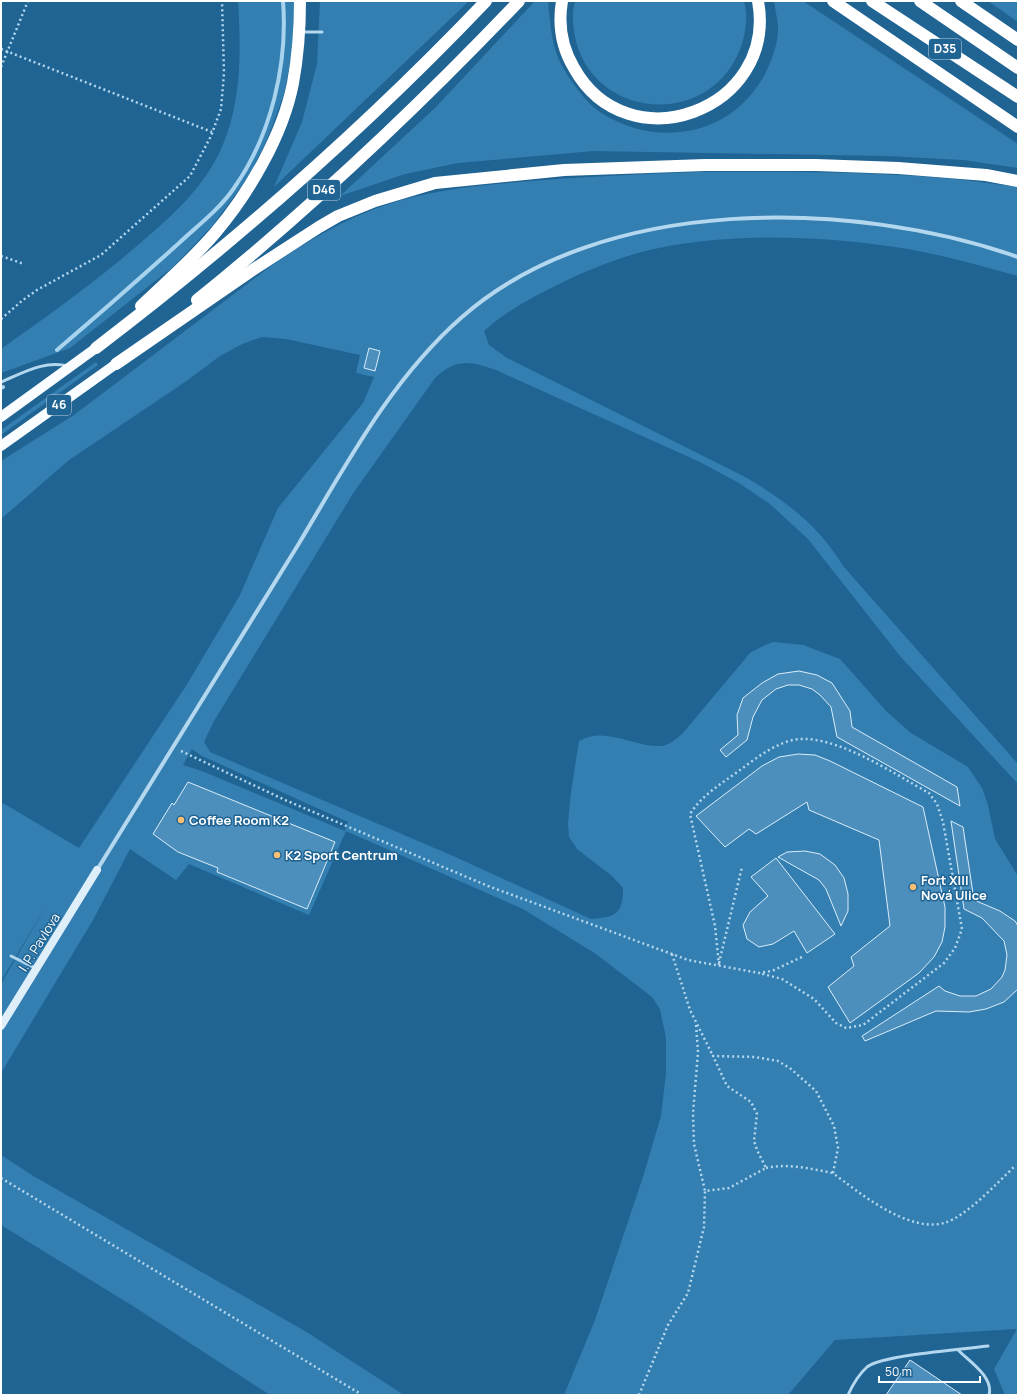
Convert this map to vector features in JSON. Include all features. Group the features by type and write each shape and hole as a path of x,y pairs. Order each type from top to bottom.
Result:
{"highway":[{"path":"96,348 195,254 215,233 241,199 261,164 281,123 293,84 300,32 300,1"},
{"name":"D46","path":"96,348 173,289 285,195 398,91 486,1"},
{"name":"D46","path":"116,364 218,283 326,188 450,72 519,1"},
{"path":"562,1 560,28 563,42 568,59 579,77 601,100 616,109 640,117 656,119 683,116 705,108 723,97 740,80 751,60 757,43 760,22 758,1"},
{"path":"832,1 1018,127"},
{"name":"D35","path":"872,1 1018,97"},
{"name":"D35","path":"920,1 1018,68"},
{"path":"961,1 1018,40"},
{"path":"116,364 251,271 319,227 362,206 435,184 564,170 705,164 816,165 898,168 978,174 1018,181"}],"main road":[{"name":"46","path":"1,417 72,367 96,348"},
{"name":"46","path":"1,446 116,364"}],"street":[{"path":"97,870 354,453 399,384 443,334 465,314 499,289 527,272 573,252 635,234 702,222 786,217 846,220 903,227 981,244 1018,257"},
{"name":"I. P. Pavlova","path":"1,1026 97,870"}],"lane":[{"path":"300,32 322,32"},
{"path":"1,382 48,364 57,363 72,367"},
{"path":"10,956 36,969"},
{"path":"848,1395 856,1378 868,1366 909,1356 988,1346"},
{"path":"958,1350 988,1380 990,1390 989,1395"}],"path":[{"path":"1,67 28,1"},
{"path":"1,319 37,290 101,255 182,185 190,176 212,132 221,109 224,73 222,1"},
{"path":"1,49 212,132"},
{"path":"1,256 24,264"},
{"path":"173,747 285,800 488,886 688,960 719,966 759,973 782,979 814,999 836,1023 846,1028 863,1025 944,963 955,948 962,929 942,822 937,804 928,793 847,749 816,740 791,740 771,748 699,800 690,814 715,926 719,966"},
{"path":"719,966 742,867"},
{"path":"672,954 682,991 696,1025 728,1086 751,1102 757,1114 754,1141 756,1150 766,1168"},
{"path":"759,973 772,971 804,956"},
{"path":"639,1395 668,1325 688,1293 704,1227 705,1192 694,1137 693,1114 698,1052 696,1025"},
{"path":"713,1056 755,1057 778,1061 791,1069 816,1091 834,1126 838,1148 833,1173"},
{"path":"705,1192 729,1188 766,1168 774,1166 833,1173 876,1205 919,1224 929,1225 944,1223 957,1217 1015,1166"},
{"path":"1,1178 359,1393"}],"shaded area":[{"path":"238,1 294,1 293,48 284,94 267,140 249,176 213,225 173,267 70,348 1,373 1,349 71,298 138,245 175,212 206,176 215,162 229,130 237,94 240,57"},
{"path":"320,1 469,1 274,187 302,122 317,64"},
{"path":"535,1 548,1 551,31 556,53 572,82 590,104 597,110 625,125 648,131 671,133 693,130 715,123 734,111 751,95 765,74 772,57 778,31 774,1 803,1 1018,144 1018,168 963,160 887,156 594,151 458,163 405,174 340,196 436,107"},
{"path":"575,1 744,1 746,21 743,42 738,54 721,79 699,95 673,103 647,104 622,96 600,81 583,60 574,31 573,12"},
{"path":"988,1 1018,1 1018,22"},
{"path":"697,172 882,174 952,179 1018,187 1018,276 926,253 867,243 810,238 725,239 669,246 641,252 587,271 521,304 484,331 489,345 507,358 747,478 775,496 801,516 824,539 843,566 1018,764 1018,784 900,656 808,539 770,504 739,483 700,462 496,370 471,363 457,364 450,367 435,378 354,492 214,721 204,742 210,752 453,856 591,919 600,918 612,915 619,909 622,904 623,888 612,876 577,849 569,837 568,823 571,792 579,741 598,735 648,745 662,746 668,744 683,733 750,653 773,642 803,645 840,659 887,712 911,733 968,767 982,788 988,805 995,839 1018,876 1018,1395 1005,1395 994,1369 1017,1329 835,1340 788,1395 564,1395 595,1320 643,1177 661,1116 666,1073 666,1038 660,1009 652,997 596,954 523,909 346,831 309,915 189,864 176,880 130,849 93,920 1,1073 1,984 48,903 1,981 1,802 79,848 186,686 240,595 278,508 363,403 374,377 356,373 360,355 286,339 262,337 242,344 220,356 185,382 69,460 1,519 1,461 74,415 271,266 325,232 368,212 416,196 468,187 608,176","holes":["192,749 202,756 348,822 345,831 202,771 183,765"]},
{"path":"96,362 98,365 1,435 1,430"},
{"path":"1,1155 35,1177 305,1331 404,1395 270,1395 133,1306 1,1225"}],"building":[{"path":"369,348 380,351 375,371 364,368"},
{"path":"799,671 817,675 832,683 850,711 852,727 957,787 960,806 837,737 831,707 812,689 799,685 788,685 776,689 762,700 753,717 747,740 726,757 720,750 738,735 737,715 743,698 762,683 778,674"},
{"name":"Fort XIII Nová Ulice","path":"798,754 815,755 830,761 923,807 945,907 945,927 942,942 934,957 919,973 850,1023 828,987 854,966 851,957 890,926 879,840 809,810 807,802 756,834 749,829 725,847 696,816 762,766 779,757"},
{"name":"K2 Sport Centrum","path":"188,782 335,842 307,909 217,872 218,868 178,852 153,834 172,803 174,805"},
{"path":"951,821 963,827 974,900 1000,911 1015,921 1018,926 1018,989 1004,1002 986,1009 969,1012 936,1011 865,1041 862,1036 939,986 945,991 960,996 976,996 991,989 1002,977 1005,970 1007,955 1004,941 982,918 964,909"},
{"path":"805,851 820,854 835,865 844,878 848,894 848,911 841,926 826,889 819,880 778,857 787,852"},
{"path":"776,858 835,934 807,953 794,931 773,944 759,947 747,939 743,925 750,912 768,896 751,877"},
{"path":"910,1360 962,1395 886,1395"}],"waterway":[{"path":"57,350 208,218 222,204 247,168 258,146 274,99 283,49 283,1"}],"place":[{"name":"Coffee Room K2","path":"181,820"},
{"name":"K2 Sport Centrum","path":"277,855"},
{"name":"Fort XIII Nová Ulice","path":"913,887"}]}
